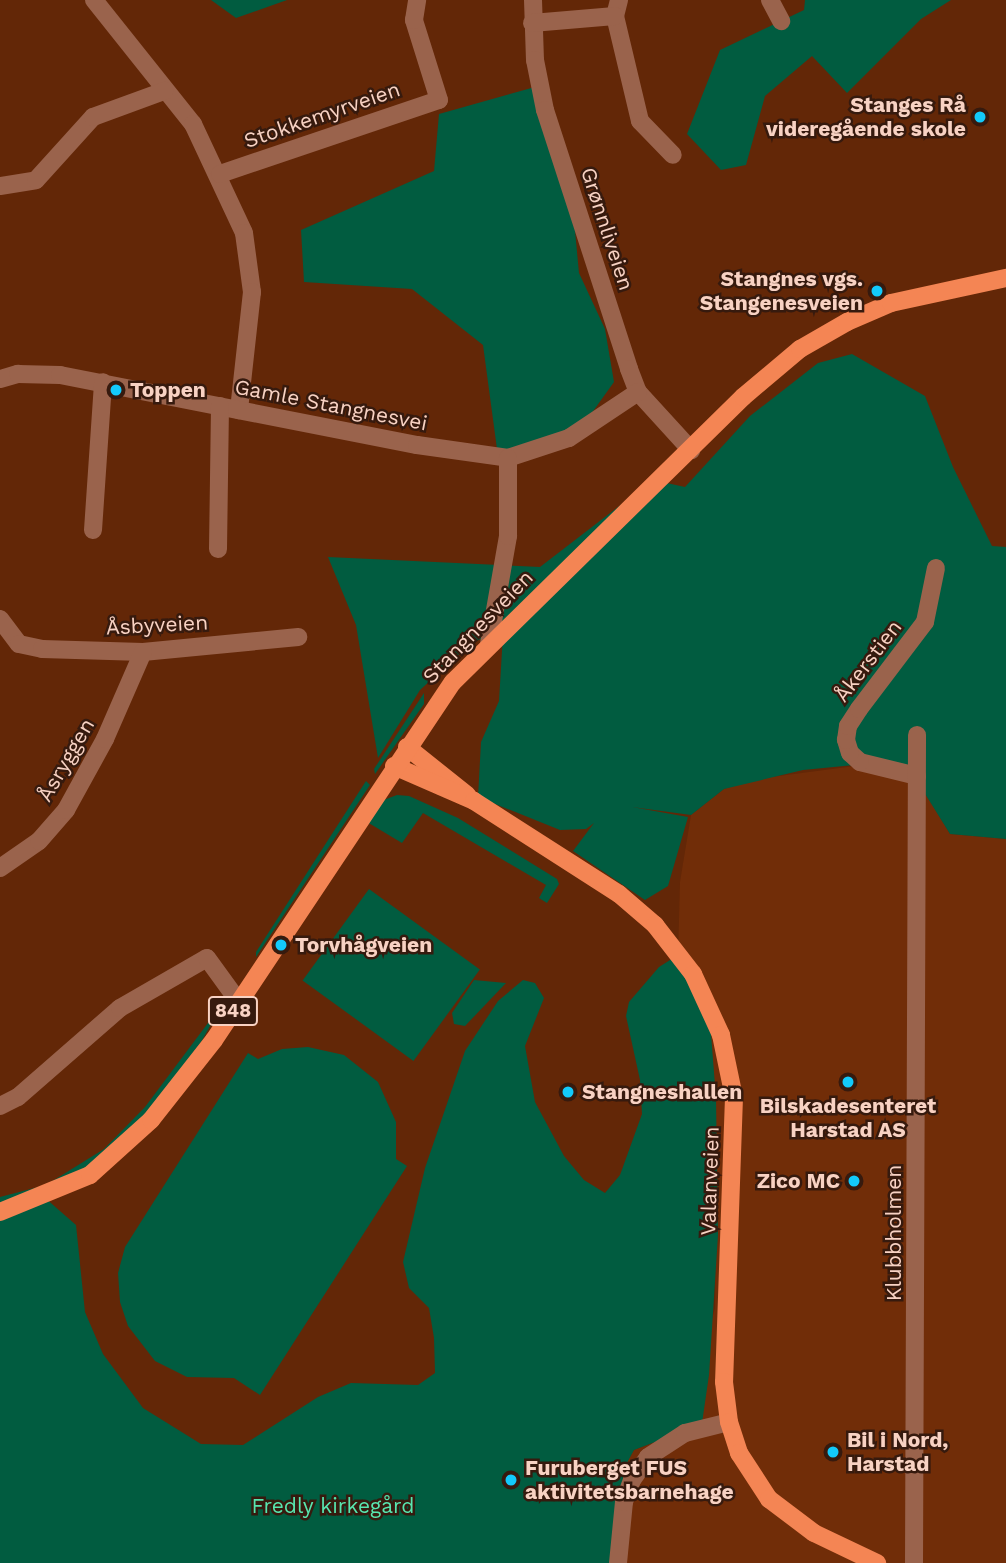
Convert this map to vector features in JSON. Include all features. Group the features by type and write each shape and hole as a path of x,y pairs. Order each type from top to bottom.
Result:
{"main road":[{"name":"Stangnesveien","path":"0,1212 67,1188 113,1159 151,1120 239,1002 394,766 453,682 488,644 791,357 847,322 891,303 1006,278"},
{"name":"Valanveien","path":"407,747 446,774 474,801"},
{"name":"Valanveien","path":"394,766 474,801 619,894 655,925 693,974 709,1003 729,1065 736,1128 724,1382 729,1422 739,1453 769,1499 814,1533 877,1563"}],"street":[{"path":"94,0 164,91 194,124 220,174 244,233 252,292 239,410"},
{"name":"Stokkemyrveien","path":"220,174 439,100 414,20 416,0"},
{"name":"Grønnliveien","path":"533,0 532,23 545,110 638,392 691,450"},
{"path":"770,0 781,21"},
{"path":"532,23 617,8 639,121 673,155"},
{"path":"0,186 36,180 93,117 164,91"},
{"name":"Gamle Stangnesvei","path":"0,379 18,374 60,375 508,458 569,439 638,392"},
{"path":"93,530 103,382"},
{"path":"218,549 220,406"},
{"path":"488,644 508,536 508,458"},
{"name":"Åkerstien","path":"917,776 860,762 850,753 846,740 848,726 859,709 925,622 936,568"},
{"name":"Åsbyveien","path":"0,619 19,644 144,652 298,637"},
{"name":"Åsryggen","path":"0,868 39,841 66,810 105,740 144,652"},
{"path":"917,735 917,776"},
{"name":"Klubbholmen","path":"914,1563 917,776"},
{"path":"0,1106 18,1097 120,1008 207,958 239,1002"},
{"path":"618,1563 624,1502 632,1480 648,1457 685,1433 729,1422"}],"shaded area":[{"path":"885,762 910,768 950,834 1006,839 1006,1563 627,1563 622,1470 634,1450 681,1432 715,1308 716,1098 678,955 680,882 691,815 724,789 749,780"}],"green space":[{"path":"211,0 287,0 236,18"},
{"path":"805,0 951,0 921,19 847,93 812,56 765,96 746,165 721,170 687,134 720,50 804,10"},
{"path":"535,87 574,220 579,273 605,329 614,382 581,428 499,464 483,345 412,289 304,282 301,230 434,171 439,114"},
{"path":"852,354 925,396 953,467 992,546 1006,547 1006,839 950,834 909,768 885,762 803,770 724,789 691,815 632,807 688,817 668,886 645,900 573,851 594,823 586,829 560,830 478,797 481,742 499,701 503,634 492,634 470,644 420,690 378,758 356,625 328,557 540,567 653,480 685,487 750,416 818,363"},
{"path":"424,693 424,704 375,774 374,769"},
{"path":"366,781 370,785 256,957 256,952"},
{"path":"397,795 409,796 458,818 557,879 559,884 547,903 539,898 546,885 423,813 402,843 367,822 381,801"},
{"path":"369,889 480,970 413,1061 303,980"},
{"name":"Fredly kirkegård","path":"678,955 697,981 711,1034 716,1098 718,1235 709,1375 701,1430 681,1432 634,1450 623,1470 627,1563 0,1563 0,1197 46,1185 104,1149 145,1107 223,1003 201,1042 146,1114 107,1153 44,1197 76,1225 85,1312 103,1354 143,1408 201,1444 243,1445 318,1397 351,1383 418,1385 435,1373 434,1338 429,1308 409,1288 403,1262 425,1168 465,1051 498,1001 523,980 535,983 544,998 525,1046 535,1102 564,1156 584,1180 605,1193 620,1175 642,1114 640,1080 626,1016 629,1002 659,967"},
{"path":"474,980 506,983 465,1026 454,1024 452,1013"},
{"path":"308,1047 344,1055 378,1082 396,1122 396,1159 407,1166 260,1395 234,1378 187,1377 155,1361 128,1326 120,1302 118,1273 125,1247 248,1053 258,1059 282,1049"}],"place":[{"name":"Stanges Rå videregående skole","path":"980,117"},
{"name":"Stangnes vgs. Stangenesveien","path":"877,291"},
{"name":"Toppen","path":"116,390"},
{"name":"Torvhågveien","path":"281,945"},
{"name":"Bilskadesenteret Harstad AS","path":"848,1082"},
{"name":"Stangneshallen","path":"568,1092"},
{"name":"Zico MC","path":"854,1181"},
{"name":"Bil i Nord, Harstad","path":"833,1452"},
{"name":"Furuberget FUS aktivitetsbarnehage","path":"511,1480"}]}
